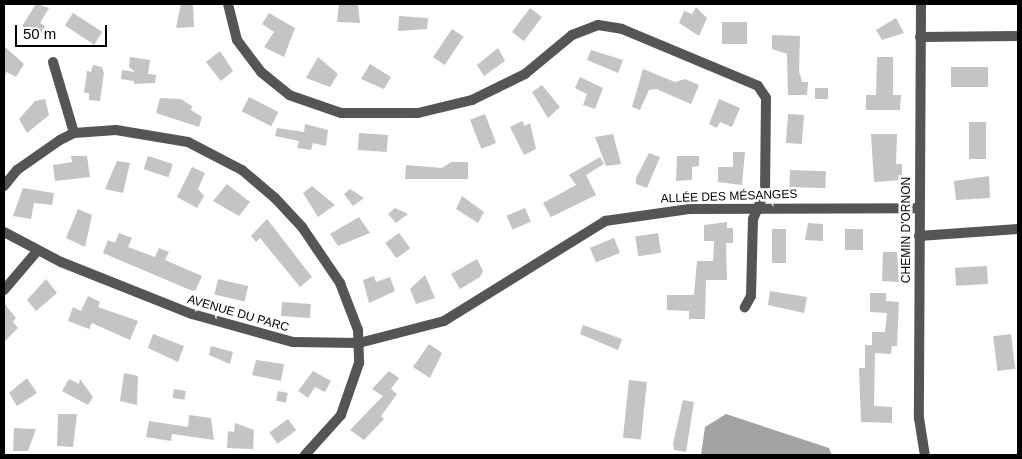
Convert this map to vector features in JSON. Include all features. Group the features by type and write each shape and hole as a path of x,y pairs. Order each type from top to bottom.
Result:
{"street":[{"path":"228,4 237,40 266,76 304,102 348,114 418,112 472,100 525,74 586,28 622,29 764,91 765,192 753,219 752,296 745,307"},
{"name":"CHEMIN D'ORNON","path":"921,4 919,418 925,455"},
{"path":"920,37 1018,36"},
{"path":"53,62 74,134"},
{"path":"4,186 17,170 74,134 116,130 157,134 188,142 242,170 302,227 350,304 359,343 359,363 341,415 305,455"},
{"name":"ALLÉE DES MÉSANGES","path":"524,271 580,232 605,221 689,209 758,206 919,208"},
{"path":"919,236 1018,229"},
{"name":"AVENUE DU PARC","path":"4,232 38,250 128,291 255,334 293,342 359,343 444,321 524,271"},
{"path":"4,290 38,250"}],"shaded area":[{"path":"726,414 829,448 832,455 701,455 705,427"}],"building":[{"path":"36,4 49,8 40,23 45,26 39,37 22,26"},
{"path":"181,4 193,4 194,27 176,28"},
{"path":"339,4 358,4 360,23 337,22"},
{"path":"696,7 707,18 699,36 679,23 684,11 692,14"},
{"path":"530,8 542,17 524,41 512,32"},
{"path":"73,13 102,32 94,45 65,26"},
{"path":"269,13 295,28 284,57 264,47 274,32 262,24"},
{"path":"399,16 428,18 427,29 398,31"},
{"path":"896,18 904,33 882,40 876,30"},
{"path":"722,22 747,22 747,44 722,44"},
{"path":"452,29 464,37 445,65 433,57"},
{"path":"772,35 800,36 799,71 802,82 808,82 807,95 788,95 787,54 772,49"},
{"path":"4,46 24,64 16,77 7,72 4,78"},
{"path":"498,48 505,61 484,76 477,65"},
{"path":"591,50 623,60 618,73 587,60"},
{"path":"220,51 233,71 221,81 206,62"},
{"path":"130,57 150,60 148,74 156,75 155,83 134,84 134,81 121,79 122,70 135,72 129,67"},
{"path":"318,57 338,74 330,87 306,78"},
{"path":"877,57 893,57 893,95 901,95 900,110 866,110 866,95 876,95"},
{"path":"370,64 391,77 384,89 361,79"},
{"path":"93,65 102,67 104,73 100,101 89,100 89,93 84,93 87,71 91,72"},
{"path":"951,67 988,67 988,87 951,87"},
{"path":"643,69 675,82 685,79 699,85 691,104 656,89 649,90 640,110 632,107"},
{"path":"580,77 603,88 595,109 583,105 587,94 575,88"},
{"path":"542,85 560,107 548,118 532,92"},
{"path":"815,88 828,88 828,99 815,99"},
{"path":"249,97 278,112 271,126 242,111"},
{"path":"160,98 181,99 192,106 191,110 202,117 199,127 156,113"},
{"path":"45,99 49,115 27,133 19,119 35,101"},
{"path":"719,99 740,108 732,127 720,122 717,128 709,124"},
{"path":"485,114 496,143 481,149 470,120"},
{"path":"788,114 804,115 802,144 786,143"},
{"path":"522,121 525,126 530,123 536,149 524,155 510,127"},
{"path":"969,122 986,122 986,159 969,159"},
{"path":"305,124 328,130 326,146 313,143 311,150 297,148 299,141 275,136 277,128 304,132"},
{"path":"359,133 388,135 387,152 358,150"},
{"path":"613,134 621,164 606,166 595,137"},
{"path":"871,134 897,134 896,164 902,164 902,180 874,182"},
{"path":"733,152 745,152 742,185 718,182 718,167 733,167"},
{"path":"649,153 660,157 647,188 636,184 636,178"},
{"path":"71,156 87,156 90,177 55,181 53,165 72,162"},
{"path":"148,156 173,164 168,177 144,169"},
{"path":"677,156 699,156 699,166 692,167 692,180 676,181"},
{"path":"600,157 604,164 586,175 596,195 551,217 543,203 576,185 569,175"},
{"path":"117,161 130,163 123,193 105,189"},
{"path":"451,162 468,162 468,179 405,179 406,165 442,168"},
{"path":"192,167 205,173 198,189 204,196 197,208 177,197"},
{"path":"790,170 826,171 825,188 789,187"},
{"path":"989,176 990,198 956,200 954,181"},
{"path":"227,184 250,202 239,216 213,201"},
{"path":"312,186 335,205 318,217 303,193"},
{"path":"23,188 54,193 52,205 34,203 31,219 13,216"},
{"path":"350,189 364,198 353,206 344,194"},
{"path":"462,196 484,212 478,223 456,209"},
{"path":"395,208 408,214 396,223 388,214"},
{"path":"525,208 531,222 512,230 507,216"},
{"path":"78,209 92,215 85,247 66,238"},
{"path":"359,217 370,233 338,246 330,234"},
{"path":"267,219 312,277 300,287 260,238 256,242 251,236"},
{"path":"727,222 727,228 733,228 733,243 726,243 727,280 706,280 705,319 689,319 689,311 667,310 667,295 694,295 697,261 713,261 714,241 704,241 704,225"},
{"path":"808,223 823,224 823,241 805,240"},
{"path":"772,229 786,229 786,263 772,263"},
{"path":"845,229 863,229 863,250 845,250"},
{"path":"119,233 132,238 128,247 155,257 159,248 169,252 165,260 202,276 195,292 103,253 108,240 115,243"},
{"path":"399,233 410,248 396,258 385,243"},
{"path":"658,233 661,253 638,256 635,237"},
{"path":"614,238 620,253 596,263 590,248"},
{"path":"883,252 897,252 899,282 882,281"},
{"path":"477,259 483,271 480,277 460,289 451,274"},
{"path":"987,266 988,284 956,286 955,268"},
{"path":"425,275 435,298 416,304 410,289"},
{"path":"374,276 376,282 390,277 395,291 369,303 363,280"},
{"path":"46,279 57,293 36,311 27,300"},
{"path":"218,279 248,286 245,302 214,295"},
{"path":"770,291 807,297 804,313 768,305"},
{"path":"870,293 886,293 886,301 899,302 897,346 892,346 891,354 875,353 874,406 892,407 892,423 861,422 859,368 865,368 865,345 872,345 872,332 885,332 887,313 870,312"},
{"path":"88,296 100,302 98,307 138,321 130,340 92,323 89,329 68,321 73,307 81,311"},
{"path":"282,302 311,304 310,318 281,316"},
{"path":"4,303 16,318 13,322 18,328 4,342"},
{"path":"583,325 622,339 618,350 580,334"},
{"path":"153,334 184,346 178,362 148,348"},
{"path":"1011,334 1015,369 997,371 993,336"},
{"path":"429,344 442,353 430,378 413,367"},
{"path":"211,346 233,352 230,364 209,355"},
{"path":"256,360 284,364 281,381 252,375"},
{"path":"313,371 331,381 325,392 315,387 308,398 298,391"},
{"path":"389,371 399,378 391,389 397,394 381,416 384,419 364,440 350,430 383,396 372,389"},
{"path":"124,373 138,376 137,405 120,401"},
{"path":"27,378 37,393 17,406 9,393"},
{"path":"69,379 79,384 80,379 93,397 88,405 62,391"},
{"path":"629,380 647,382 641,440 623,438"},
{"path":"174,389 186,391 184,400 173,398"},
{"path":"278,391 288,393 286,403 276,401"},
{"path":"683,400 694,402 686,452 674,450 673,443"},
{"path":"58,414 77,414 73,447 57,446"},
{"path":"189,415 211,418 214,440 172,434 171,441 146,437 149,421 188,427"},
{"path":"288,419 296,430 278,444 269,433"},
{"path":"235,423 254,430 253,449 227,448 228,431 234,432"},
{"path":"14,428 36,429 28,451 13,451"}]}
